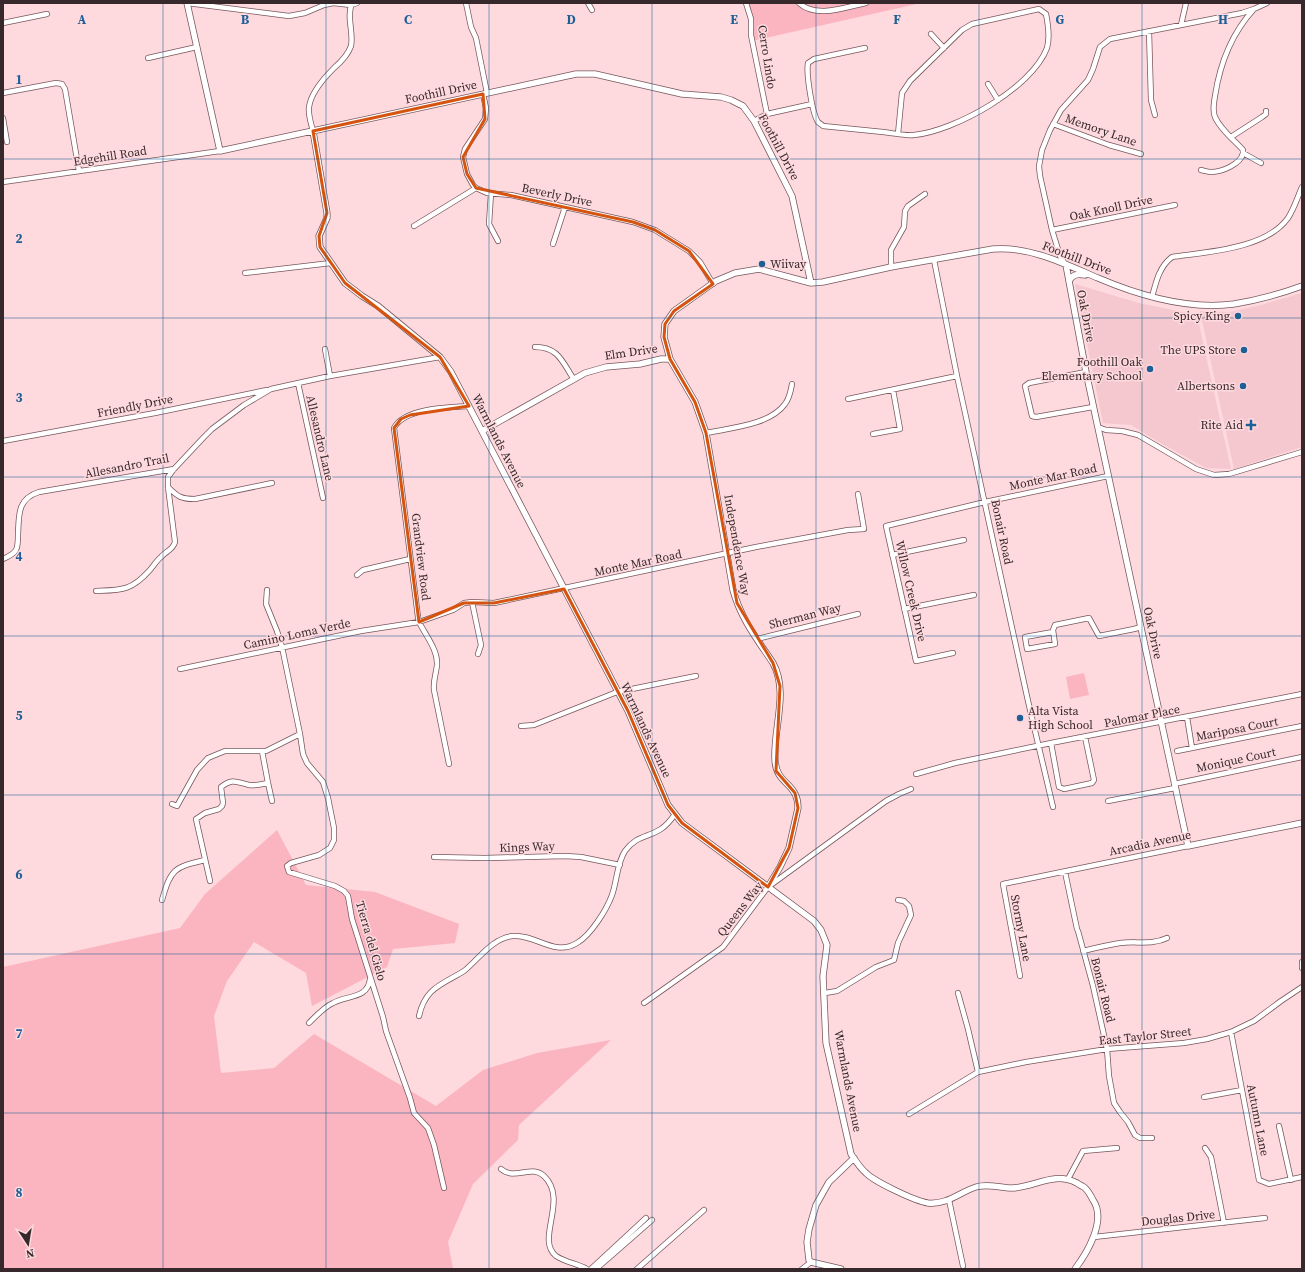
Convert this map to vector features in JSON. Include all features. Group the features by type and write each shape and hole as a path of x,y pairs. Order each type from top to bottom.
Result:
{"street":[{"path":"220,151 187,3 288,16 305,13 333,3 357,3"},
{"path":"312,3 315,9"},
{"path":"414,226 476,188 467,174 463,157 465,148 485,119 486,108 476,38 471,27 466,3"},
{"path":"588,3 592,10"},
{"name":"Cerro Lindo","path":"746,3 751,19 751,36 767,114"},
{"path":"799,3 812,10 823,12 866,3"},
{"path":"1181,25 1186,3"},
{"name":"Oak Drive","path":"1188,846 1093,406 1066,265 1060,256 1052,230 1039,166 1042,150 1061,110 1088,80 1100,47 1103,43 1110,39 1254,9 1267,3"},
{"name":"Warmlands Avenue","path":"352,4 350,24 351,45 348,53 328,73 312,97 309,105 327,213 327,218 319,236 320,247 345,283 378,306 440,357 451,372 628,711 668,804 675,814 682,822 703,839 715,846 814,921 822,931 827,945 823,976 825,993 826,1043 851,1154 866,1174 905,1195 929,1203 949,1200 981,1186 990,1185 1013,1188 1053,1179 1068,1179"},
{"path":"865,48 814,58 808,62 807,69 812,104 818,121 823,126 898,134 913,135 932,131 975,113 998,100 1028,76 1036,67 1047,46 1048,24 1046,14 1039,9 972,24 962,30 910,81 902,93 898,134"},
{"path":"1254,9 1239,27 1232,40 1223,62 1216,88 1213,108 1215,117 1220,125 1244,153 1261,163"},
{"path":"3,22 47,14"},
{"path":"1149,31 1151,100 1155,115"},
{"path":"930,34 944,48"},
{"path":"148,58 197,47"},
{"name":"Foothill Drive","path":"220,151 576,74 595,74 682,94 721,97 743,106 754,121 792,196 811,283 1004,248 1019,250 1044,257 1152,297 1174,302 1202,305 1233,304 1277,294 1302,286"},
{"path":"3,93 56,83 62,84 65,88 79,171"},
{"path":"988,84 998,100"},
{"path":"754,121 767,114 812,104"},
{"path":"1231,137 1262,117 1266,114 1266,111"},
{"path":"3,118 7,142"},
{"name":"Memory Lane","path":"1054,124 1109,145 1141,154"},
{"name":"Edgehill Road","path":"3,182 220,151"},
{"path":"1202,170 1210,172 1222,170 1242,158 1244,153"},
{"path":"1152,297 1159,273 1165,262 1172,257 1237,247 1260,239 1274,232 1289,217 1302,187"},
{"name":"Beverly Drive","path":"476,188 491,193 511,195 633,222 654,230 689,251 700,262 713,284"},
{"path":"491,193 489,224 498,241"},
{"path":"891,268 891,250 904,227 905,211 908,206 926,194"},
{"name":"Oak Knoll Drive","path":"1052,230 1175,205"},
{"path":"552,244 565,207"},
{"name":"Bonair Road","path":"934,260 1028,701 1040,746 1053,807"},
{"path":"245,273 331,263"},
{"name":"Elm Drive","path":"482,431 573,378 599,368 670,359 664,337 665,324 674,311 719,280 735,273 759,269 811,283"},
{"path":"1069,281 1072,277 1078,274 1091,275"},
{"path":"535,347 546,348 558,355 573,378"},
{"path":"325,349 330,376"},
{"name":"Allesandro Trail","path":"3,559 13,554 16,550 20,510 24,500 32,494 174,469 212,429 244,405 271,389 330,376 440,357"},
{"name":"Independence Way","path":"670,359 695,402 706,433 736,603 743,618 776,668 780,686 775,759 776,771 783,781 791,787 795,793 798,801 798,808 789,848 768,887"},
{"path":"1086,372 1029,383 1025,386 1032,416 1036,417 1093,406"},
{"path":"848,399 958,376"},
{"name":"Allesandro Lane","path":"298,383 323,498"},
{"path":"706,433 763,420 777,412 785,404 792,384"},
{"name":"Friendly Drive","path":"3,441 155,413 271,389"},
{"path":"872,434 900,429 893,390"},
{"name":"Grandview Road","path":"450,764 434,690 433,682 437,666 436,653 419,622 394,428 396,423 410,415 449,407 469,406"},
{"path":"1098,427 1106,430 1122,431 1138,435 1196,469 1214,475 1229,474 1302,452"},
{"path":"96,591 120,590 133,586 150,571 161,556 174,547 175,542 168,477 174,469"},
{"name":"Monte Mar Road","path":"886,526 985,502 1108,476"},
{"path":"168,487 177,496 184,499 195,499 272,483"},
{"name":"Monte Mar Road","path":"419,622 453,610 464,603 494,603 756,547 848,530 864,529 858,494"},
{"name":"Willow Creek Drive","path":"886,526 916,661 954,653"},
{"path":"892,555 964,540"},
{"path":"357,576 363,570 410,559"},
{"name":"Tierra del Cielo","path":"267,590 266,604 277,630 282,647 303,754 307,763 323,782 331,813 334,840 330,848 319,854 291,863 287,866 289,872 334,886 344,891 348,896 352,919 386,1031 414,1113 428,1128 434,1145 444,1188"},
{"path":"904,609 974,595"},
{"path":"472,602 481,645 478,654"},
{"name":"Sherman Way","path":"757,639 858,614"},
{"path":"1053,632 1025,637 1027,649 1055,644 1053,632 1055,625 1089,618 1099,636 1141,627"},
{"name":"Camino Loma Verde","path":"180,669 388,626 419,622"},
{"path":"521,726 534,724 617,692 696,676"},
{"name":"Palomar Place","path":"916,774 954,763 1302,694"},
{"path":"1187,717 1192,748"},
{"name":"Mariposa Court","path":"1177,751 1302,726"},
{"path":"172,804 177,806 197,770 208,758 225,751 262,751 273,748 300,734"},
{"path":"1051,743 1060,787 1064,789 1092,783 1094,780 1085,737"},
{"path":"262,751 272,800"},
{"name":"Monique Court","path":"1108,801 1302,757"},
{"path":"210,881 196,819 205,813 219,809 222,806 221,787 227,782 237,781 250,785 268,783"},
{"name":"Queens Way","path":"644,1003 723,947 768,887 886,801 911,789"},
{"path":"420,1016 424,1000 431,992 464,971 489,947 500,940 516,936 559,948 571,946 586,936 606,908 612,895 622,856 633,843 641,837 660,830 675,814"},
{"name":"Arcadia Avenue","path":"1003,884 1302,823"},
{"name":"Kings Way","path":"434,857 485,858 565,856 581,857 620,865"},
{"path":"162,900 168,881 174,871 184,865 205,860"},
{"name":"Bonair Road","path":"1066,872 1078,930 1093,986 1107,1049 1109,1076 1114,1103 1128,1122 1135,1135 1140,1138 1152,1138"},
{"name":"Stormy Lane","path":"1003,884 1020,976"},
{"path":"825,993 838,991 876,967 894,960 898,943 911,915 909,906 904,901 898,900"},
{"path":"1083,951 1120,943 1157,942 1167,938"},
{"path":"1302,962 1302,968"},
{"path":"309,1023 333,1002 364,993 368,987 370,976"},
{"name":"East Taylor Street","path":"909,1114 978,1072 1026,1062 1107,1049 1184,1043 1207,1039 1231,1032 1254,1021 1302,987"},
{"path":"958,993 978,1072"},
{"name":"Autumn Lane","path":"1231,1032 1259,1180 1269,1184 1302,1177"},
{"path":"1204,1097 1242,1090"},
{"name":"Autumn Lane","path":"1279,1126 1291,1180"},
{"path":"1075,1269 1094,1237 1098,1218 1095,1203 1084,1187 1068,1179 1083,1151 1117,1148"},
{"path":"1205,1148 1211,1157 1224,1223"},
{"path":"811,1262 807,1242 813,1212 829,1182 854,1158"},
{"path":"500,1169 511,1174 533,1171 544,1176 551,1184 554,1194 554,1203 548,1238 552,1251 561,1258 587,1269"},
{"path":"949,1200 963,1266"},
{"path":"638,1269 704,1210"},
{"path":"591,1269 646,1218"},
{"name":"Douglas Drive","path":"1094,1237 1265,1218"},
{"path":"596,1269 652,1220"},
{"path":"802,1269 811,1262"},
{"path":"811,1262 841,1269"}],"highlighted area":[{"path":"483,94 485,119 463,157 467,174 476,188 633,222 655,230 689,251 713,284 674,311 665,324 664,337 670,359 695,402 706,433 737,603 773,663 780,686 776,771 795,793 798,808 789,848 768,887 682,823 668,805 628,711 564,589 494,603 464,603 419,622 394,428 401,419 410,415 469,406 440,357 345,283 320,247 319,236 327,213 313,131"}],"shaded area":[{"path":"746,3 921,3 752,41"},
{"name":"Foothill Oak Elementary School","path":"1075,284 1139,303 1197,315 1231,469 1206,468 1131,425 1103,423"},
{"path":"1302,293 1302,447 1234,469 1200,311 1230,312"},
{"path":"1084,673 1089,695 1070,699 1066,677"},
{"path":"277,830 306,885 375,892 459,924 455,943 393,949 387,967 312,1006 306,973 254,942 227,981 214,1016 221,1073 274,1068 314,1034 436,1106 483,1070 537,1053 611,1040 519,1125 518,1140 473,1184 448,1242 453,1269 3,1269 3,967 180,928 205,894"}],"place":[{"name":"Wiivay","path":"762,264"},
{"name":"Spicy King","path":"1238,316"},
{"name":"The UPS Store","path":"1244,350"},
{"name":"Foothill Oak Elementary School","path":"1150,369"},
{"name":"Albertsons","path":"1243,386"},
{"name":"Rite Aid","path":"1251,425"},
{"name":"Alta Vista High School","path":"1020,718"}]}
